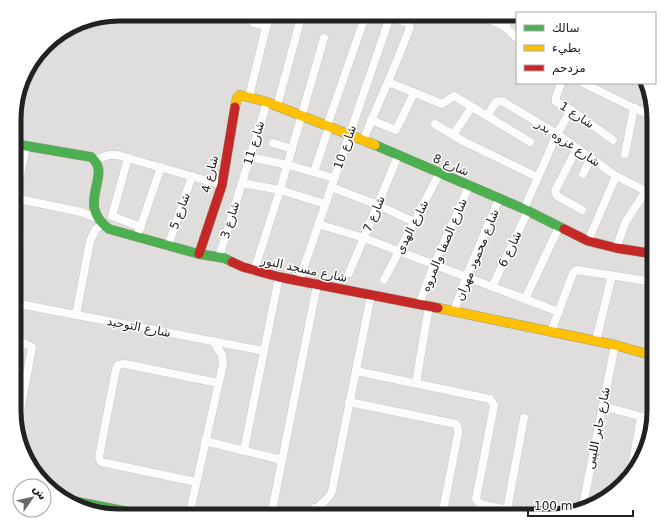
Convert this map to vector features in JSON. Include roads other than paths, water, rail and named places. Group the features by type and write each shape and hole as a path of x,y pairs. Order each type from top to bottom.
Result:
{"street":[{"name":"شارع 10","path":"314,172 364,21"},
{"name":"شارع 10","path":"299,281 389,21"},
{"path":"364,141 371,120 410,27 408,23 404,21"},
{"path":"497,21 505,26 516,37"},
{"path":"505,26 508,21"},
{"path":"249,97 267,22 254,23"},
{"path":"277,106 299,25"},
{"path":"254,270 288,164 324,38"},
{"path":"388,82 442,104 454,96 530,142"},
{"name":"شارع 1","path":"561,84 556,97 556,102 572,110 614,140"},
{"path":"584,84 647,113"},
{"path":"371,120 396,130 414,93"},
{"name":"شارع 8","path":"238,96 249,97 267,102 349,134 439,174 526,210 588,241 616,248 647,253"},
{"name":"شارع 4","path":"199,254 222,185 238,96"},
{"name":"شارع غزوه بدر","path":"487,116 496,102 500,100 557,134 616,176 647,191"},
{"name":"شارع 11","path":"242,183 267,102"},
{"path":"452,135 472,107"},
{"path":"625,154 634,108"},
{"name":"شارع 6","path":"492,287 526,210 537,177 557,134 572,110"},
{"path":"435,124 452,135 537,177"},
{"path":"273,143 292,149"},
{"path":"21,145 91,157 96,160 99,165 93,209 99,221 90,241 76,315"},
{"path":"21,172 26,146"},
{"path":"577,148 555,191 557,196 582,210"},
{"path":"96,160 113,154 222,185"},
{"path":"250,156 288,164 334,178"},
{"name":"شارع 7","path":"349,273 398,156"},
{"path":"128,158 112,216 141,227"},
{"path":"583,174 591,158"},
{"path":"137,237 161,167"},
{"name":"شارع الهدى","path":"384,280 439,174"},
{"name":"شارع 5","path":"168,246 192,176"},
{"path":"588,241 616,176"},
{"path":"242,183 280,190 325,204"},
{"name":"شارع 3","path":"219,257 242,183"},
{"name":"شارع الصفا والمروه","path":"419,304 434,264 469,186"},
{"path":"331,187 378,205 414,222"},
{"path":"616,248 626,221 647,198"},
{"path":"21,199 81,212 99,221"},
{"name":"شارع محمود مهران","path":"454,311 466,277 500,200"},
{"name":"شارع مسجد النور","path":"99,221 109,229 199,254 219,257 254,270 279,277 454,311 647,354"},
{"path":"318,224 364,238 559,312"},
{"path":"525,299 559,227"},
{"path":"551,332 575,271 579,270 647,281"},
{"path":"596,342 612,275"},
{"path":"244,450 279,277"},
{"path":"272,509 317,285"},
{"path":"317,509 330,495 370,295"},
{"name":"شارع التوحيد","path":"21,304 264,351"},
{"path":"416,383 429,306"},
{"path":"190,509 222,364 222,355 213,341"},
{"path":"21,343 32,347 21,406"},
{"name":"شارع جابر الليبى","path":"583,503 615,346"},
{"path":"196,482 101,462 99,457 116,369 118,365 125,364 218,383"},
{"path":"356,371 490,399 494,404 476,499 479,504 502,509"},
{"path":"349,402 456,424 458,434 443,509"},
{"path":"602,406 647,418"},
{"path":"637,455 641,417"},
{"path":"507,509 524,418"},
{"path":"206,441 282,460"},
{"path":"85,503 114,509"}]}
